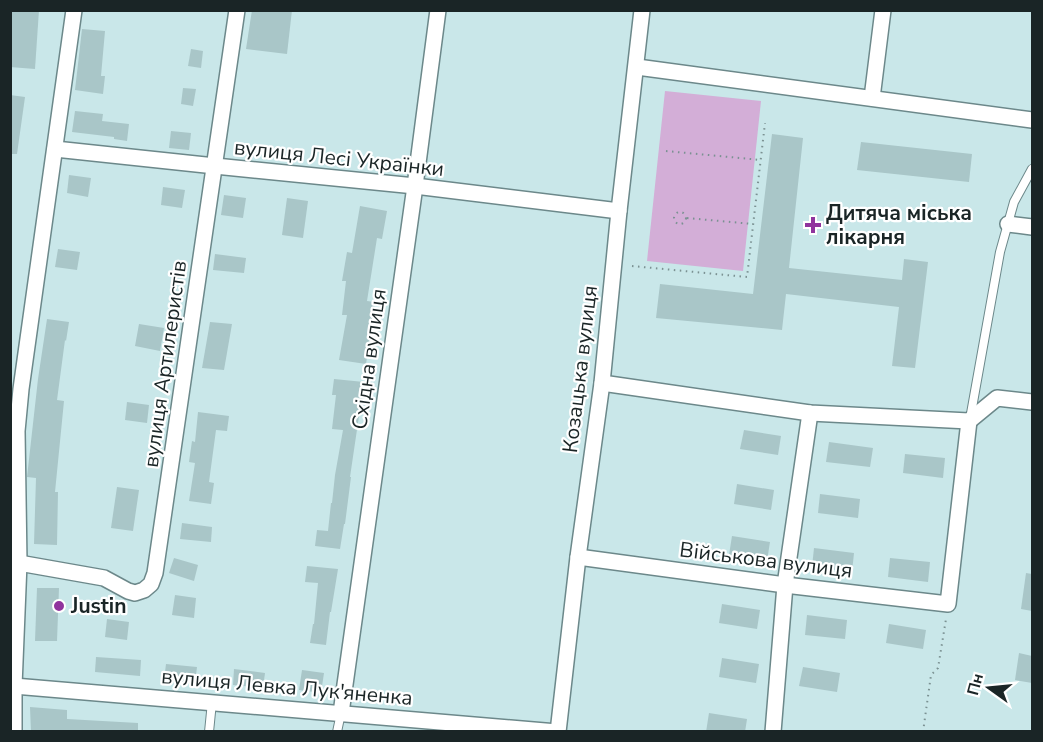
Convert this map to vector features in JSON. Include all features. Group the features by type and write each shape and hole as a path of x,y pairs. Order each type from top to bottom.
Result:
{"street":[{"path":"14,732 19,562 14,430 74,10"},
{"name":"вулиця Артилеристів","path":"19,562 104,578 135,593 151,584 155,573 237,10"},
{"name":"Східна вулиця","path":"341,713 438,10"},
{"name":"Козацька вулиця","path":"557,732 602,383 642,10"},
{"path":"872,98 883,10"},
{"path":"637,67 1032,120"},
{"name":"вулиця Лесі Українки","path":"55,148 619,210"},
{"path":"1008,224 1032,227"},
{"path":"602,383 810,412 969,421 997,398 1032,402"},
{"path":"773,732 785,585 810,412"},
{"path":"948,604 969,421"},
{"name":"Військова вулиця","path":"578,557 948,604"},
{"name":"вулиця Левка Лук'яненка","path":"14,686 557,732"}],"lane":[{"path":"969,421 1000,252 1014,202 1032,169"},
{"path":"209,732 212,702"},
{"path":"336,732 341,713"}],"path":[{"path":"632,266 747,277 765,123"},
{"path":"666,151 760,160"},
{"path":"681,211 687,218 681,224 675,222 674,218 675,214 681,211"},
{"path":"687,218 753,224"},
{"path":"923,732 931,675 938,668 948,604"}],"shaded area":[{"path":"665,91 761,101 743,271 647,261"}],"building":[{"path":"10,10 39,10 35,69 10,67"},
{"path":"252,10 292,10 287,54 246,49"},
{"path":"82,29 105,31 101,76 105,76 103,94 75,90"},
{"path":"191,49 203,51 201,68 188,66"},
{"path":"183,88 196,89 193,106 181,104"},
{"path":"10,95 25,97 17,154 10,154"},
{"path":"75,111 103,114 102,121 129,124 127,141 114,139 114,137 72,132"},
{"path":"171,131 191,133 189,150 169,148"},
{"path":"772,134 803,138 789,268 902,280 904,259 928,262 915,368 892,366 899,307 786,294 782,330 656,318 660,284 753,294"},
{"path":"861,142 972,154 969,182 857,170"},
{"path":"69,175 91,178 88,197 67,193"},
{"path":"163,187 185,190 182,208 161,205"},
{"path":"224,195 246,198 243,218 221,215"},
{"path":"287,198 308,201 303,238 282,235"},
{"path":"360,206 387,211 382,239 377,238 367,301 375,302 366,364 339,360 347,315 342,315 346,281 342,281 347,252 352,253"},
{"path":"58,249 80,252 77,270 55,267"},
{"path":"215,254 246,258 244,273 213,270"},
{"path":"47,319 69,322 57,400 64,401 55,492 58,492 57,545 34,544 36,478 27,477"},
{"path":"210,322 232,324 224,370 202,368"},
{"path":"139,324 164,328 160,351 135,346"},
{"path":"334,379 364,382 340,549 315,546 317,530 328,531 343,430 332,429 336,395 332,395"},
{"path":"127,402 149,405 147,423 125,420"},
{"path":"198,412 229,416 227,431 216,430 209,482 214,483 211,504 189,501 195,463 189,462 192,441 195,442"},
{"path":"744,430 781,436 778,455 740,449"},
{"path":"829,442 873,448 870,467 826,462"},
{"path":"905,454 945,458 943,478 903,473"},
{"path":"737,484 774,490 771,510 734,504"},
{"path":"117,487 139,490 133,531 111,528"},
{"path":"820,494 860,499 858,518 818,513"},
{"path":"182,523 212,527 211,542 180,539"},
{"path":"732,536 770,542 767,561 729,555"},
{"path":"814,548 854,553 852,572 812,567"},
{"path":"174,558 198,565 194,581 169,573"},
{"path":"890,558 930,562 928,582 888,577"},
{"path":"307,566 338,569 326,645 310,643 318,583 305,582"},
{"path":"1026,573 1032,574 1032,611 1021,609"},
{"path":"37,588 59,588 57,641 35,641"},
{"path":"175,595 196,598 194,618 172,615"},
{"path":"722,604 760,610 757,629 719,623"},
{"path":"807,615 847,620 845,639 805,635"},
{"path":"107,619 129,622 127,640 105,637"},
{"path":"889,624 926,630 923,649 886,643"},
{"path":"1019,653 1032,656 1032,683 1015,680"},
{"path":"96,657 141,660 140,676 95,672"},
{"path":"722,658 759,664 756,683 719,677"},
{"path":"166,664 197,667 195,683 164,680"},
{"path":"803,667 840,673 837,692 799,686"},
{"path":"234,669 265,673 263,688 233,685"},
{"path":"302,670 324,673 321,693 299,690"},
{"path":"30,707 67,710 67,719 138,723 138,732 31,732"},
{"path":"709,713 747,719 745,732 706,732"}],"place":[{"name":"Дитяча міська лікарня","path":"813,225"},
{"name":"Justin","path":"59,606"}]}
